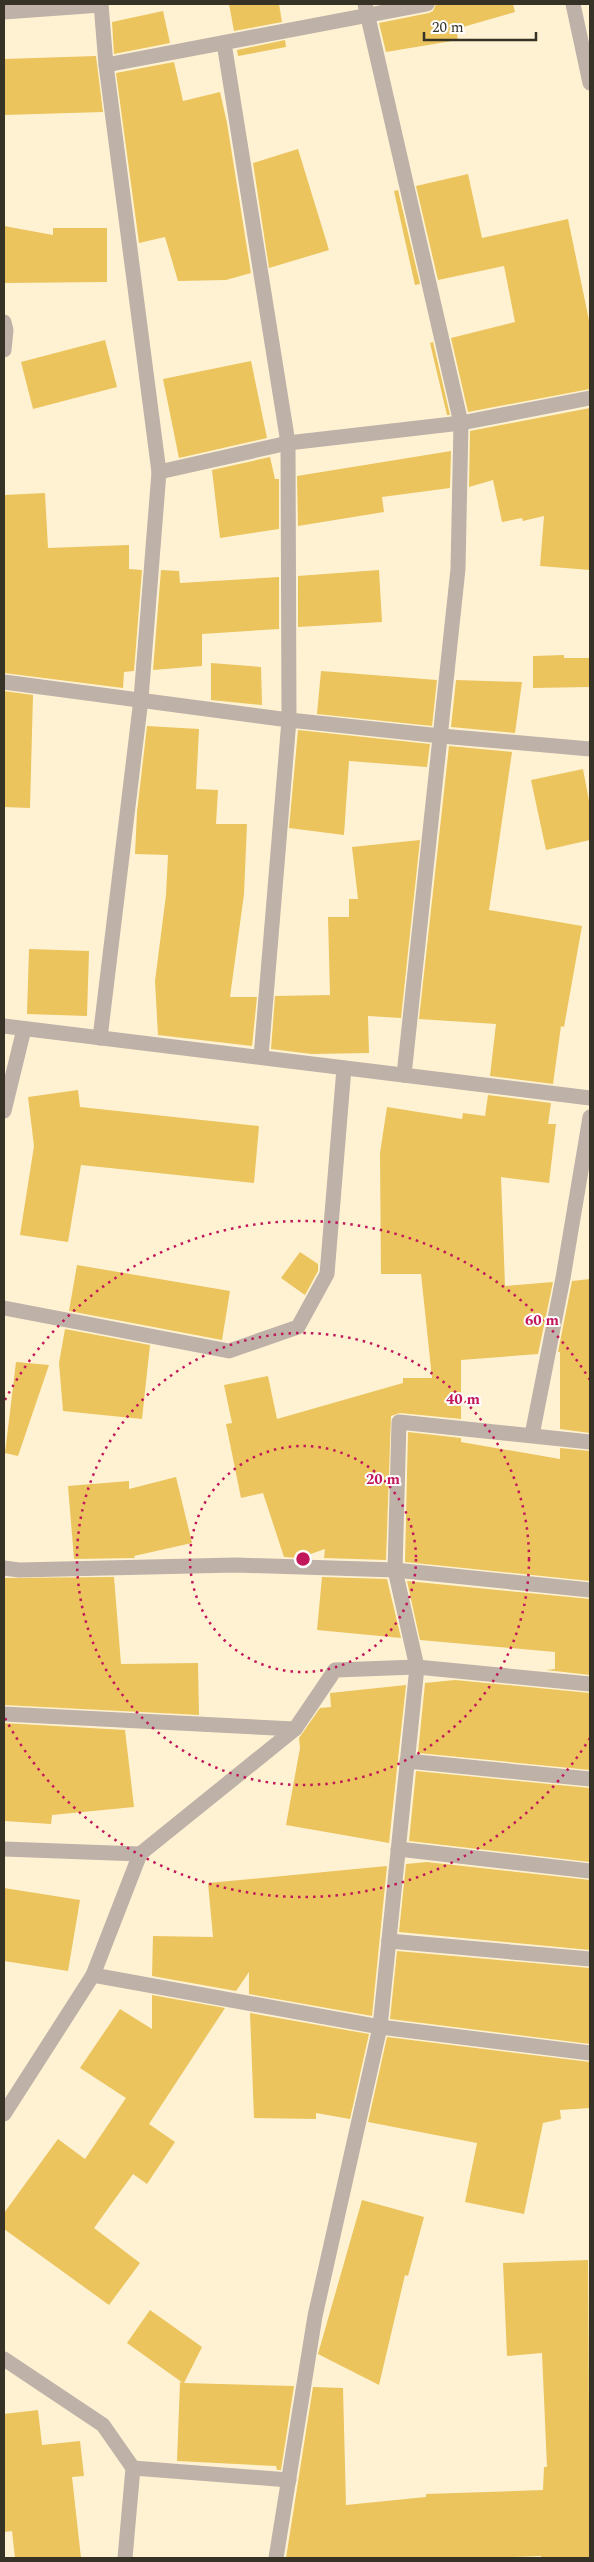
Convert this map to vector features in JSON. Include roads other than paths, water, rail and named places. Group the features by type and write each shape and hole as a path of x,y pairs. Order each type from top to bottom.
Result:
{"street":[{"path":"4,12 101,4 106,65 159,472 142,699 100,1038"},
{"path":"106,65 224,43 366,9 427,4"},
{"path":"573,4 590,83"},
{"path":"366,9 461,423 458,569 404,1075"},
{"path":"224,43 288,443 289,720 261,1057"},
{"path":"4,322 6,330 4,350"},
{"path":"159,472 288,443 461,423 590,398"},
{"path":"4,682 289,720 590,749"},
{"path":"4,1026 590,1098"},
{"path":"4,1111 24,1029"},
{"path":"4,1308 229,1351 298,1327 327,1274 344,1068"},
{"path":"532,1436 563,1278 590,1117"},
{"path":"276,2558 315,2316 380,2027 417,1667 394,1570 399,1422 590,1442"},
{"path":"4,1568 28,1570 236,1565 394,1570 590,1590"},
{"path":"4,2114 93,1975 140,1854 294,1729 336,1670 417,1667 590,1684"},
{"path":"4,1714 294,1729"},
{"path":"407,1761 590,1778"},
{"path":"4,1849 140,1854"},
{"path":"398,1849 590,1871"},
{"path":"389,1941 590,1959"},
{"path":"93,1975 380,2027 590,2053"},
{"path":"4,2359 104,2425 133,2468 125,2558"},
{"path":"133,2468 289,2480"}]}
